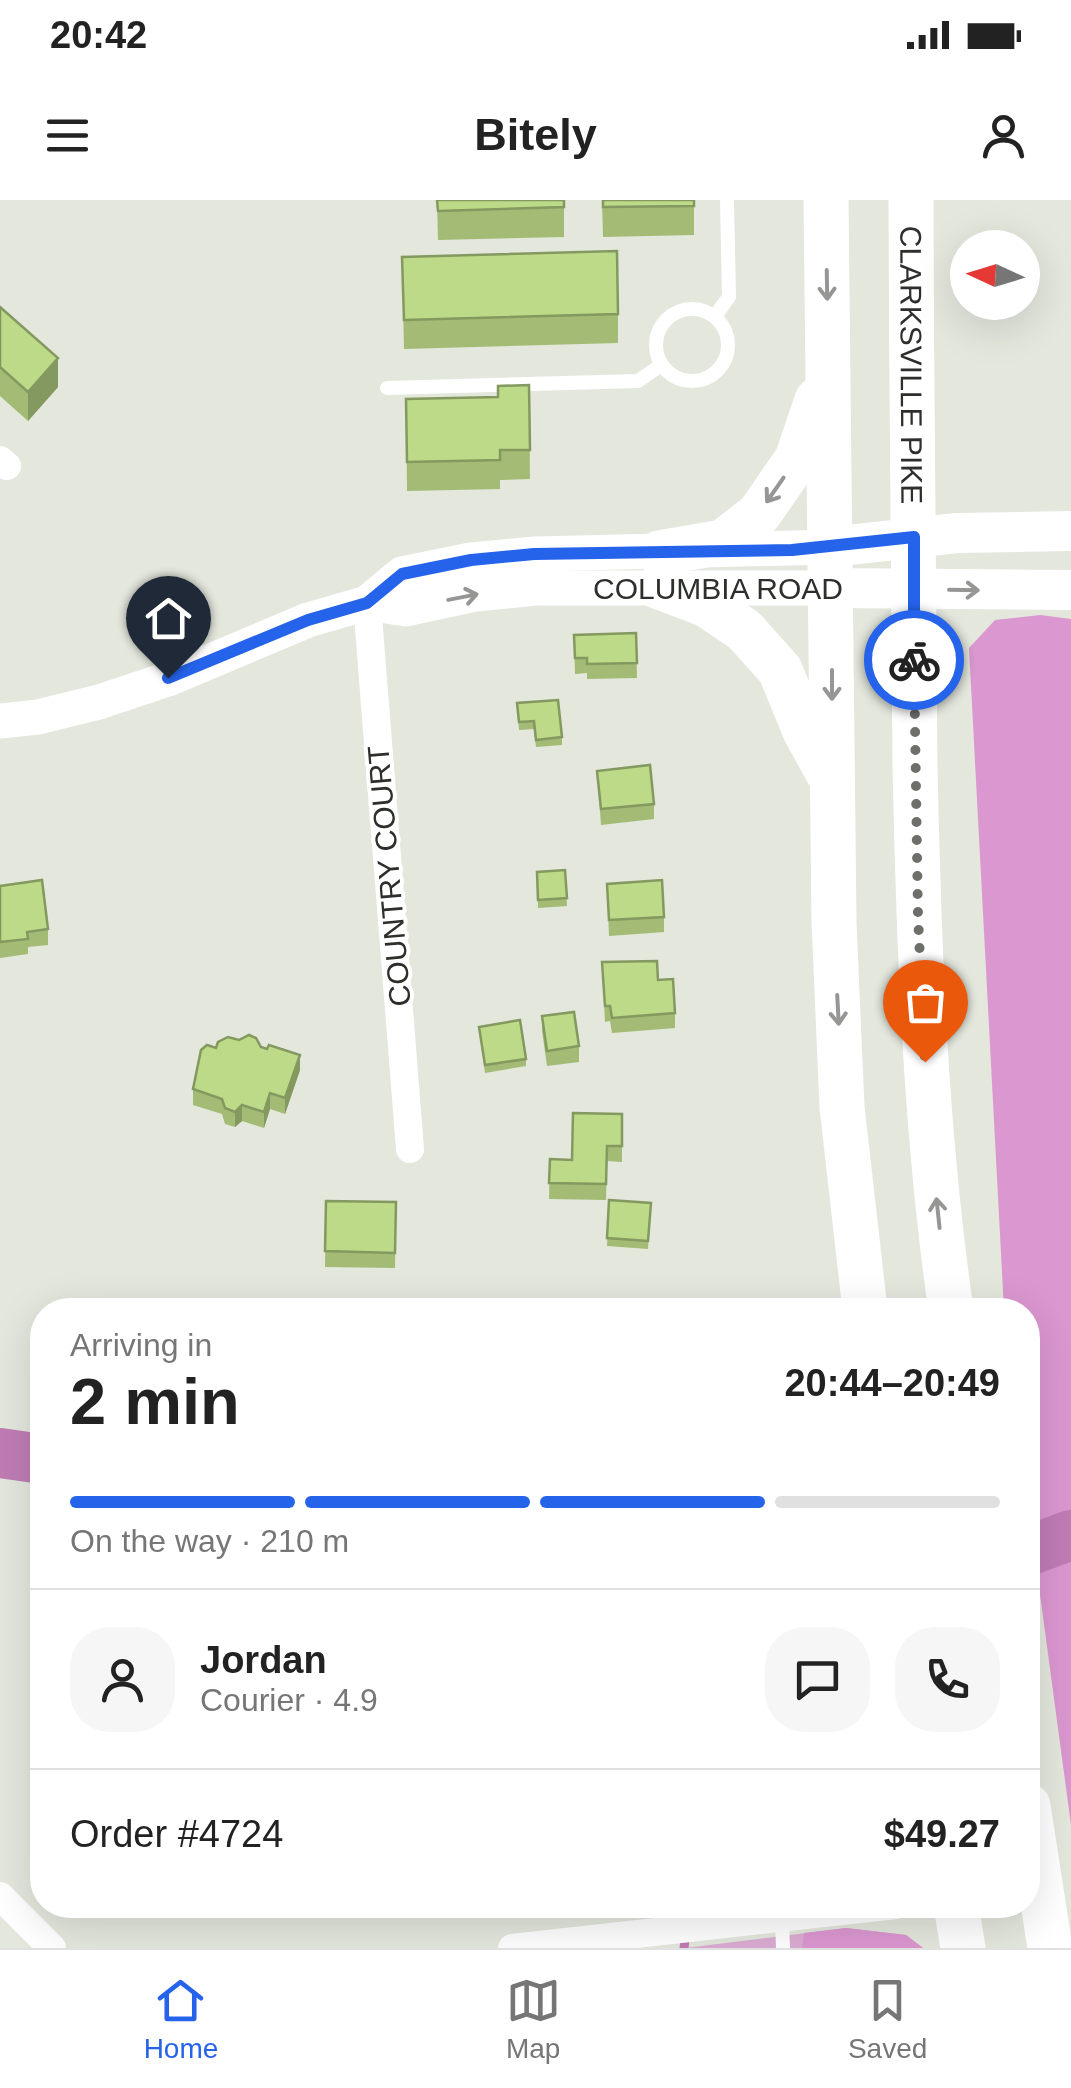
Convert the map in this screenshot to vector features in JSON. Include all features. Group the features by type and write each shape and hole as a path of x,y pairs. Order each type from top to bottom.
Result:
{"main road":[{"path":"826,200 834,922 842,1107 864,1298"},
{"name":"CLARKSVILLE PIKE","path":"911,200 918,916 926,1081 950,1298"},
{"path":"659,570 723,542 759,514 797,460 828,370"},
{"name":"COLUMBIA ROAD","path":"831,567 914,537 1071,531"},
{"name":"COLUMBIA ROAD","path":"831,567 912,589 1071,590"},
{"path":"659,570 744,630 780,670 805,731 832,781"},
{"path":"1040,1883 1050,1948"},
{"path":"958,1918 963,1948"}],"street":[{"name":"COLUMBIA ROAD","path":"0,721 99,702 308,620 367,603 406,609 476,594 659,570 831,567"},
{"name":"COUNTRY COURT","path":"367,603 410,1148"},
{"path":"0,1896 52,1948"},
{"path":"512,1948 702,1928 782,1934 845,1918"}],"lane":[{"path":"715,316 729,297 726,200"},
{"path":"687,308 702,310 715,316 728,336 729,347 720,369 701,381 678,380 661,365 656,337 662,323 673,314 687,308"},
{"path":"386,388 638,381 661,365"}],"shaded area":[{"path":"1040,615 1071,619 1071,1825 1040,1594 1040,1298 1003,1298 969,648 995,620"},
{"path":"846,1928 906,1935 923,1948 685,1948"},
{"path":"846,1928 906,1935 923,1948 802,1948 804,1933"}],"building":[{"path":"437,200 564,200 564,207 438,211"},
{"path":"603,200 694,200 694,206 603,207"},
{"path":"617,251 618,314 404,320 402,257"},
{"path":"0,307 58,358 28,392 0,367"},
{"path":"529,385 530,450 500,450 500,460 407,462 406,399 498,397 498,386"},
{"path":"636,633 637,663 587,664 587,658 575,658 574,635"},
{"path":"558,700 562,737 536,740 534,721 519,722 517,703"},
{"path":"650,765 654,804 601,809 597,771"},
{"path":"565,870 567,898 538,900 537,872"},
{"path":"42,880 48,929 27,932 28,939 0,942 0,886"},
{"path":"662,880 664,917 609,920 607,884"},
{"path":"657,961 658,980 673,979 675,1013 612,1018 610,1006 605,1006 602,962"},
{"path":"574,1012 579,1046 547,1051 542,1016"},
{"path":"520,1020 526,1059 485,1065 479,1027"},
{"path":"249,1035 261,1047 267,1049 269,1045 300,1055 285,1098 270,1093 264,1112 242,1105 235,1112 225,1108 222,1099 193,1089 201,1050 207,1045 216,1048 218,1042 228,1037 239,1040"},
{"path":"573,1113 622,1114 622,1146 607,1146 606,1184 549,1183 550,1159 572,1160"},
{"path":"609,1200 651,1203 648,1241 607,1238"},
{"path":"326,1201 396,1202 395,1253 325,1251"}],"waterway":[{"path":"0,1453 30,1457"},
{"path":"1040,1547 1071,1535"},
{"path":"684,1948 687,1918"}],"way so far":[{"path":"914,660 918,916 925,1062"}],"route":[{"path":"168,678 308,620 367,603 402,574 471,560 534,554 792,550 914,537 914,660"}]}
